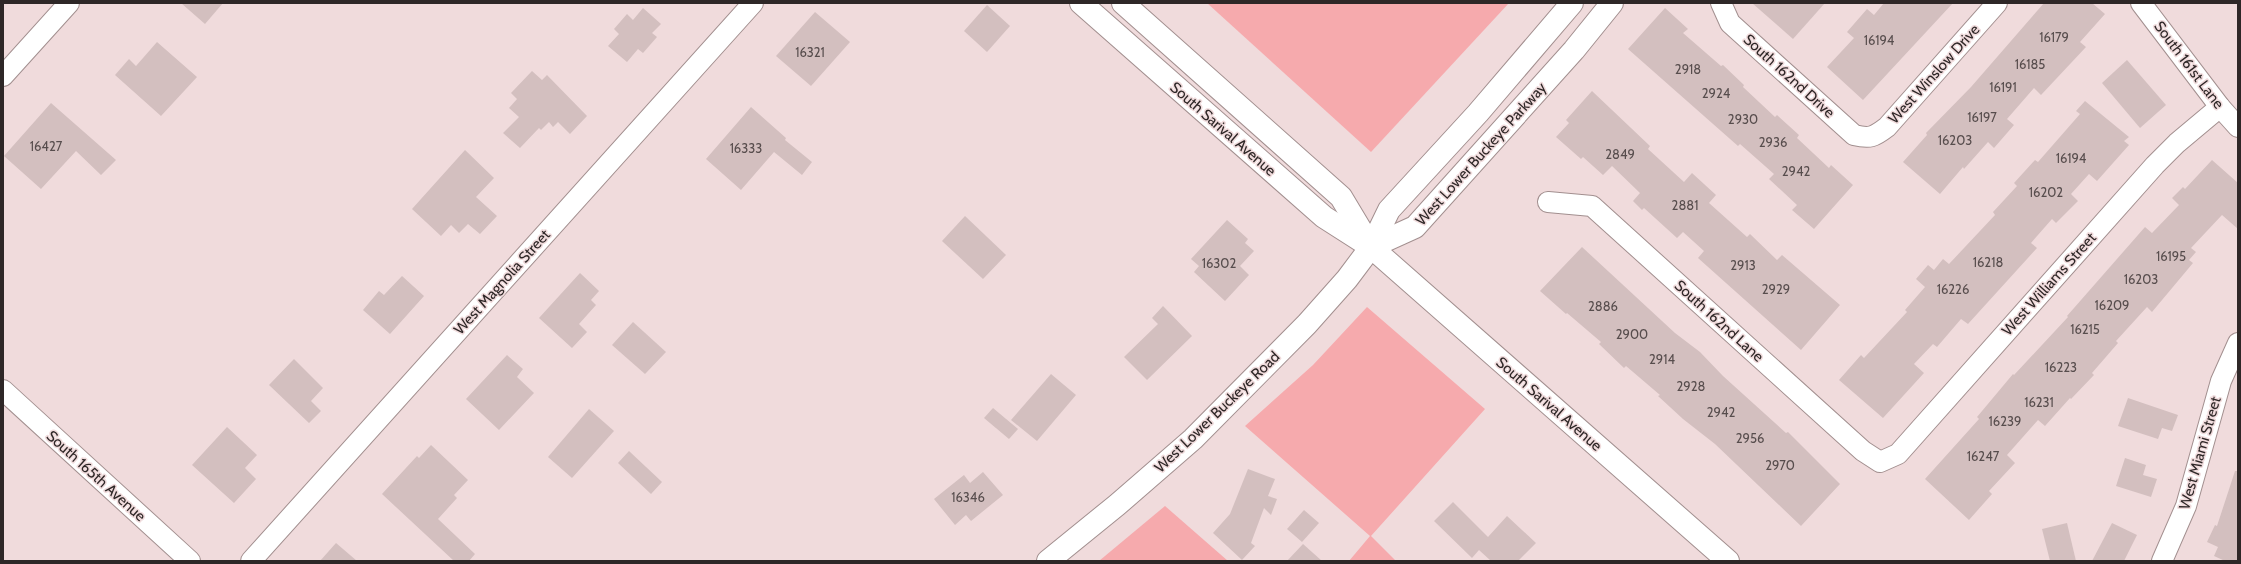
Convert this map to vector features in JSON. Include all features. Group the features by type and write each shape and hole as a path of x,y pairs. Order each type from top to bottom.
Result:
{"main road":[{"name":"South Sarival Avenue","path":"1081,3 1324,217 1371,247 1728,561"},
{"name":"South Sarival Avenue","path":"1123,3 1341,197 1371,247"},
{"name":"West Lower Buckeye Parkway","path":"1371,247 1389,210 1478,112 1572,3"},
{"name":"West Lower Buckeye Parkway","path":"1371,247 1415,228 1574,50 1612,3"},
{"name":"West Lower Buckeye Road","path":"1048,561 1162,466 1222,410 1307,324 1347,279 1371,247"}],"street":[{"path":"3,76 69,3"},
{"name":"West Magnolia Street","path":"251,561 753,3"},
{"name":"South 162nd Drive","path":"1721,3 1730,23 1854,135 1867,138"},
{"name":"West Winslow Drive","path":"1867,138 1877,135 1887,127 1997,3"},
{"name":"South 161st Lane","path":"2141,3 2220,107 2238,127"},
{"name":"West Williams Street","path":"1880,462 1898,454 2155,165 2177,143 2220,107"},
{"name":"South 162nd Lane","path":"1548,202 1592,206 1863,451 1880,462"},
{"name":"West Miami Street","path":"2162,561 2186,506 2221,381 2237,344"},
{"name":"South 165th Avenue","path":"3,390 190,561"}],"shaded area":[{"path":"1207,3 1509,3 1371,152"},
{"path":"1367,307 1485,409 1371,536 1396,561 1349,561 1370,536 1245,426 1313,365"},
{"path":"1165,506 1228,561 1099,561"}],"building":[{"path":"181,3 223,3 205,24"},
{"path":"1752,3 1825,3 1793,39"},
{"path":"1884,3 1953,3 1863,100 1827,67 1854,38 1847,32 1867,9 1874,15"},
{"path":"2044,3 2092,3 2105,14 2080,42 2086,47 2041,95 2034,88 2007,119 2014,125 1994,148 1988,142 1964,169 1963,167 1940,194 1903,162 1927,135 1926,133 1971,87"},
{"path":"987,5 1010,26 987,52 964,31"},
{"path":"643,8 661,24 652,33 657,37 643,53 638,49 627,62 608,46 619,34 614,29 627,14 633,20"},
{"path":"1665,8 1688,29 1683,33 1721,66 1723,65 1744,85 1743,87 1775,117 1777,115 1799,135 1797,138 1829,168 1831,165 1853,185 1814,229 1792,210 1797,205 1769,179 1774,174 1740,144 1738,146 1628,49"},
{"path":"815,12 850,42 811,86 776,56"},
{"path":"157,42 197,77 161,116 115,75 129,59 136,66"},
{"path":"2127,60 2166,105 2140,128 2102,83"},
{"path":"532,71 542,80 547,75 587,116 570,134 558,122 553,127 549,122 541,130 539,128 520,148 503,133 519,117 509,108 517,99 511,93"},
{"path":"1592,91 1650,146 1648,149 1684,182 1692,173 1716,195 1709,203 1747,237 1750,234 1777,260 1782,255 1840,305 1801,350 1698,258 1704,251 1683,232 1677,238 1644,208 1642,210 1633,201 1640,193 1612,166 1603,175 1583,157 1581,159 1556,137 1569,123 1566,120"},
{"path":"2085,101 2129,137 2124,141 2129,145 2097,181 2089,174 2071,194 2078,201 2056,223 2052,219 2031,243 2037,248 1968,324 1961,319 1937,347 1933,344 1914,364 1924,373 1883,418 1839,380 1861,355 1864,358 1907,312 1905,310 1925,287 1916,279 1928,265 1934,270 1943,259 1949,264 1995,215 1993,212 2017,186 2014,183 2035,160 2038,162 2080,114 2076,111"},
{"path":"51,103 116,160 101,175 76,151 41,189 4,156"},
{"path":"751,107 786,138 785,140 812,162 802,175 774,152 741,190 706,159"},
{"path":"465,150 494,178 476,197 497,216 480,234 468,224 459,233 451,225 441,236 412,209"},
{"path":"2212,160 2238,183 2238,229 2222,215 2191,248 2196,252 2189,260 2193,263 2152,312 2147,307 2116,341 2118,343 2092,373 2094,375 2071,399 2070,398 2045,426 2038,420 2007,455 2015,463 1989,491 1992,494 1969,520 1925,479 1979,419 1977,417 2013,374 2014,375 2068,317 2067,316 2145,227 2152,233 2179,205 2172,198 2183,187 2185,189"},
{"path":"965,216 1006,255 983,279 942,241"},
{"path":"1227,220 1248,239 1245,243 1254,251 1240,266 1249,275 1225,301 1194,272 1199,266 1191,259"},
{"path":"1582,247 1675,333 1700,352 1723,376 1786,433 1788,432 1840,484 1801,526 1715,444 1683,419 1658,396 1660,395 1626,366 1624,368 1599,344 1601,342 1540,291"},
{"path":"580,273 599,291 591,300 596,305 579,324 587,332 572,348 539,318"},
{"path":"402,276 424,296 390,334 363,310 379,291 384,295"},
{"path":"1163,306 1192,336 1147,380 1124,357 1158,324 1152,318"},
{"path":"633,322 666,352 645,374 612,345"},
{"path":"507,355 523,369 517,377 534,393 499,430 466,399"},
{"path":"294,359 323,388 311,401 321,411 309,423 269,385"},
{"path":"1051,374 1076,395 1037,441 1011,420"},
{"path":"2128,398 2178,415 2172,431 2162,428 2158,439 2118,426"},
{"path":"993,408 1018,429 1009,439 984,418"},
{"path":"589,409 614,431 572,478 548,457"},
{"path":"227,427 257,455 245,468 256,479 234,503 192,465"},
{"path":"431,445 468,480 454,495 457,498 438,519 475,554 469,561 454,561 382,494 417,456 419,458"},
{"path":"629,451 662,482 651,494 618,463"},
{"path":"2125,458 2146,465 2143,475 2157,479 2151,497 2116,486"},
{"path":"1248,469 1275,479 1268,496 1277,499 1271,515 1264,508 1251,543 1255,546 1242,560 1213,533 1230,514"},
{"path":"2235,471 2238,471 2238,561 2225,561 2214,556 2218,547 2207,542 2215,525 2217,526"},
{"path":"983,472 1003,495 971,521 966,515 955,525 934,499 964,475 970,483"},
{"path":"1453,502 1488,537 1507,516 1536,543 1518,561 1491,561 1479,550 1472,558 1434,521"},
{"path":"1304,510 1319,523 1302,542 1287,529"},
{"path":"2067,523 2076,561 2050,561 2042,529"},
{"path":"2112,523 2137,535 2124,561 2092,561"},
{"path":"336,543 357,561 320,561"},
{"path":"1303,544 1322,561 1287,561"}]}
